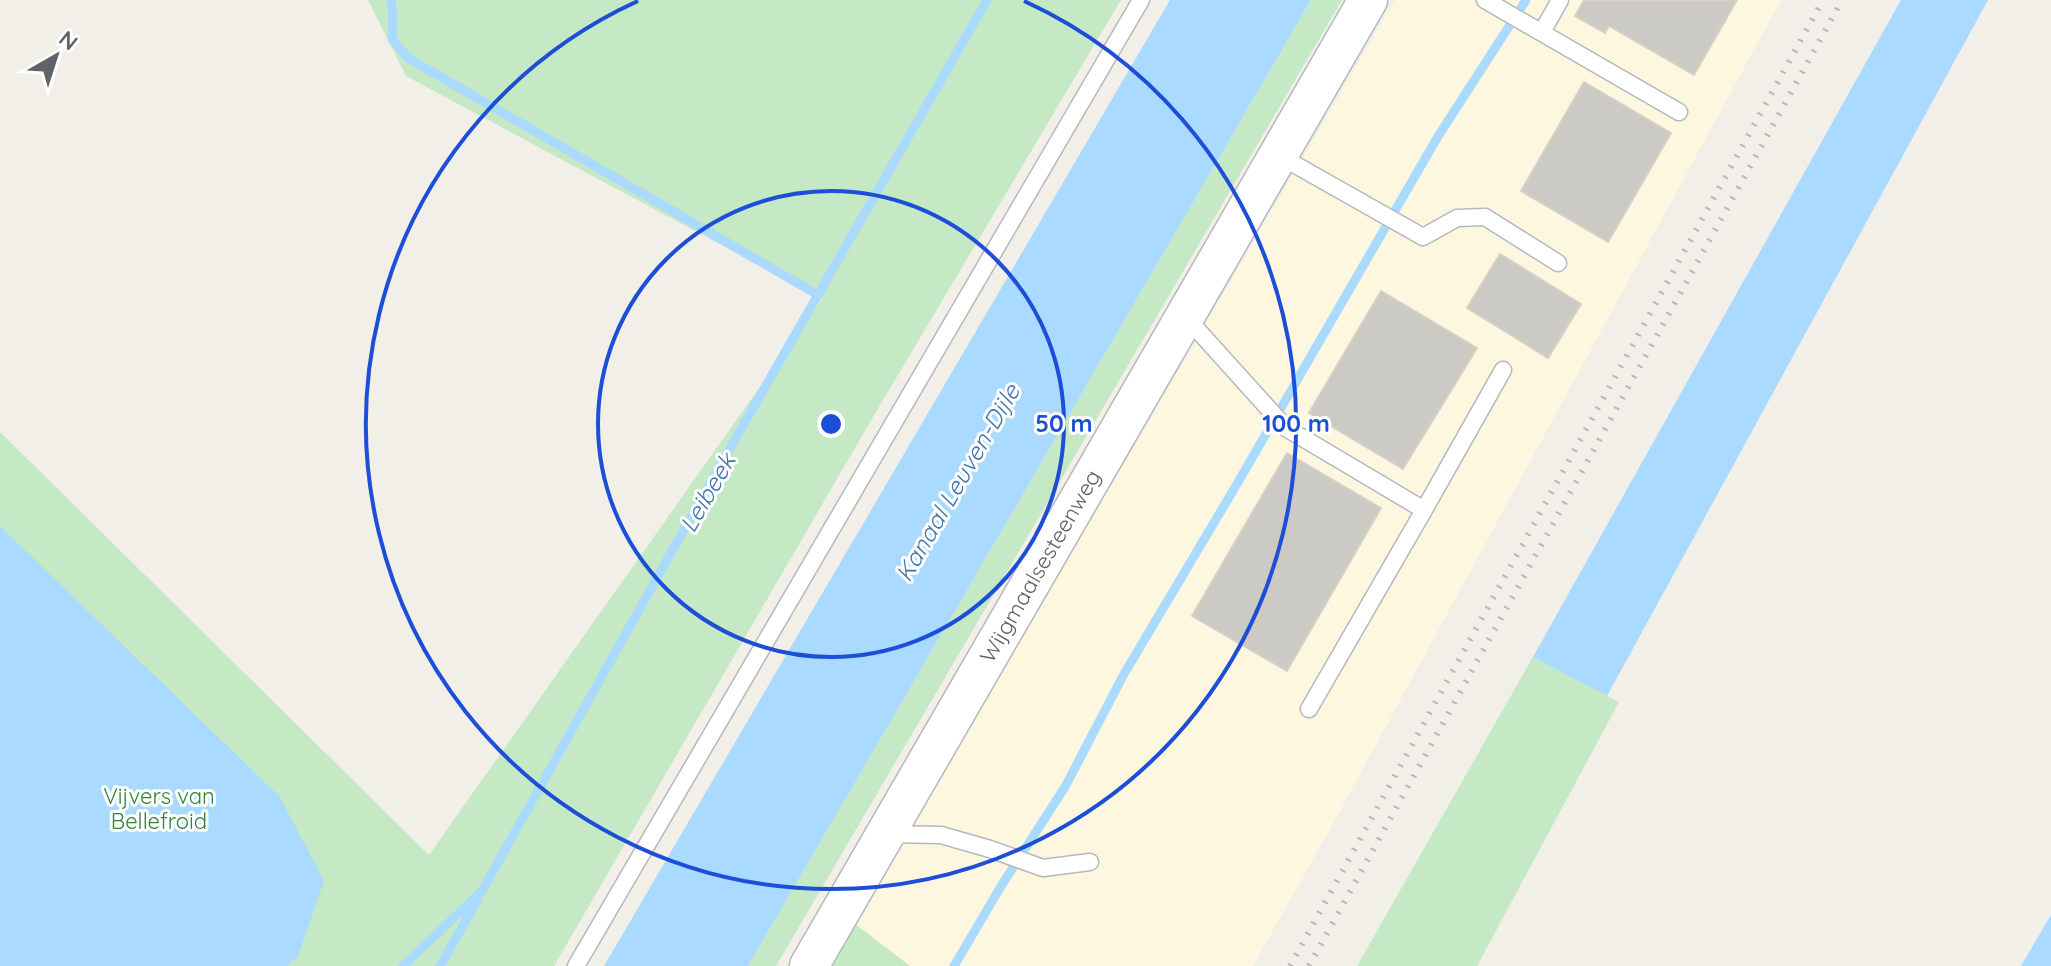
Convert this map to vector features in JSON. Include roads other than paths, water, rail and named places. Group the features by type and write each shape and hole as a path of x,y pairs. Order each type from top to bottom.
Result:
{"street":[{"name":"Wijgmaalsesteenweg","path":"809,966 1368,0"}],"lane":[{"path":"576,966 1141,0"},
{"path":"1485,0 1679,112"},
{"path":"1542,32 1560,0"},
{"path":"1278,155 1423,237 1457,218 1485,217 1558,263"},
{"path":"1185,316 1286,428 1424,510"},
{"path":"1309,709 1503,370"},
{"path":"885,834 941,835 1043,868 1090,862"}],"water":[{"name":"Kanaal Leuven-Dijle","path":"1170,0 1311,0 748,966 604,966"},
{"path":"1901,0 1988,0 1607,696 1533,657"},
{"path":"0,526 280,797 324,881 298,956 288,966 0,966"},
{"path":"2051,915 2051,966 2021,966"}],"waterway":[{"path":"391,0 392,39 408,58 818,295"},
{"name":"Leibeek","path":"403,966 482,891 706,490 987,0"},
{"path":"954,966 1065,787 1124,674 1437,138 1526,0"},
{"path":"440,966 478,899"}],"railway":[{"path":"1290,966 1823,0"},
{"path":"1309,966 1842,0"}],"park label":[{"name":"Vijvers van Bellefroid","path":"159,808"}]}
